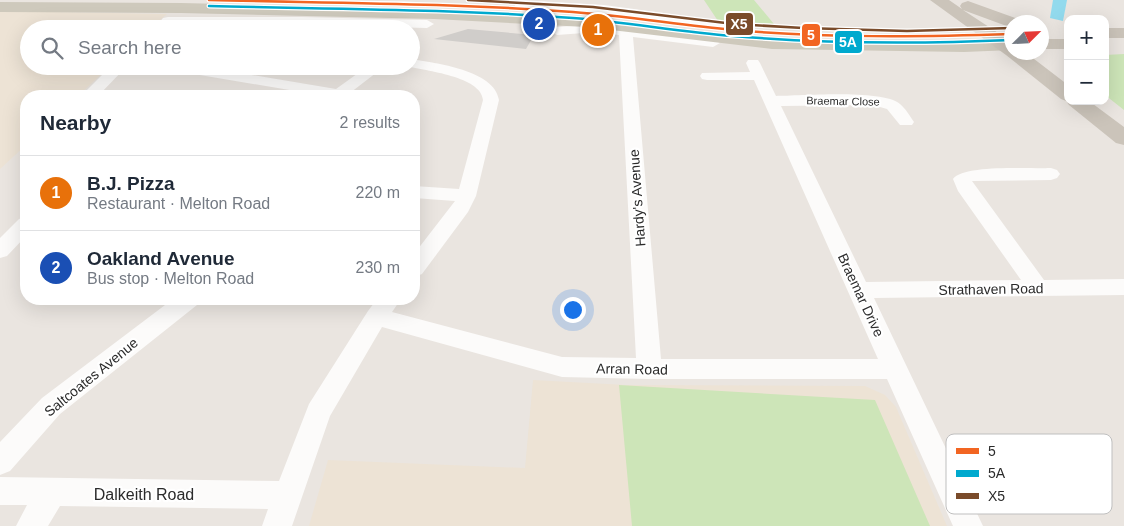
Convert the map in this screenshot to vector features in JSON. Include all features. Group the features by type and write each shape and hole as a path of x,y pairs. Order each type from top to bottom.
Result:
{"highway":[{"path":"938,0 990,35 1004,40"},
{"path":"951,0 1004,20"},
{"path":"951,0 1004,38"},
{"path":"1109,33 1124,33"},
{"path":"1049,34 1064,42"},
{"path":"1109,44 1124,44"},
{"path":"1049,59 1064,67"},
{"path":"1030,60 1064,91"},
{"path":"1081,105 1124,138"},
{"path":"1099,105 1124,128"}],"main road":[{"path":"0,6 9,0"},
{"path":"209,0 519,4 628,23"},
{"path":"303,2 300,6 303,8 357,9 361,12"},
{"path":"0,6 361,12 431,19 535,18 628,23 731,32 823,35 990,35"},
{"path":"731,32 827,46 1004,43"}],"street":[{"name":"Hardy's Avenue","path":"627,0 649,369"},
{"path":"366,20 431,19"},
{"path":"420,33 431,19"},
{"path":"558,30 597,28 628,23 713,44"},
{"path":"420,65 470,77 483,84 490,94 491,106 467,196 461,208 420,261"},
{"name":"Braemar Drive","path":"707,76 756,70 946,479"},
{"path":"95,90 111,75"},
{"path":"223,75 308,90"},
{"path":"344,90 365,75"},
{"name":"Braemar Close","path":"771,101 874,100 893,106 906,122"},
{"path":"1038,288 965,187 962,179 971,175 1051,174"},
{"path":"420,192 467,196"},
{"path":"0,251 20,230"},
{"name":"Strathaven Road","path":"858,290 1124,287"},
{"name":"Saltcoates Avenue","path":"0,462 51,406 181,305"},
{"path":"277,526 318,412 383,308"},
{"name":"Arran Road","path":"383,308 562,367 895,369"},
{"name":"Dalkeith Road","path":"0,491 288,495"},
{"path":"31,526 51,493"},
{"name":"Braemar Drive","path":"962,514 968,526"}],"shaded area":[{"path":"0,11 167,14 160,20 20,20 20,75 100,75 84,90 20,90 20,151 0,169"},
{"path":"533,380 626,385 865,386 885,395 896,407 947,526 309,526 328,460 525,468"}],"green space":[{"path":"704,0 754,0 774,24 718,21"},
{"path":"1124,54 1124,110 1109,98 1109,55"},
{"path":"619,385 875,400 930,526 632,526"}],"water":[{"path":"1053,0 1067,0 1063,21 1050,18"}],"building":[{"path":"468,29 534,35 526,49 434,39"}],"transit line":[{"name":"5","path":"209,0 527,9 592,14 733,30 803,35 907,37 1004,34"},
{"name":"X5","path":"468,0 593,7 734,24 803,28 907,31 1004,28"},
{"name":"5A","path":"209,6 527,15 803,41 942,43 1004,40"}],"place":[{"name":"Oakland Avenue","path":"539,24"},
{"name":"B.J. Pizza","path":"598,30"}]}
